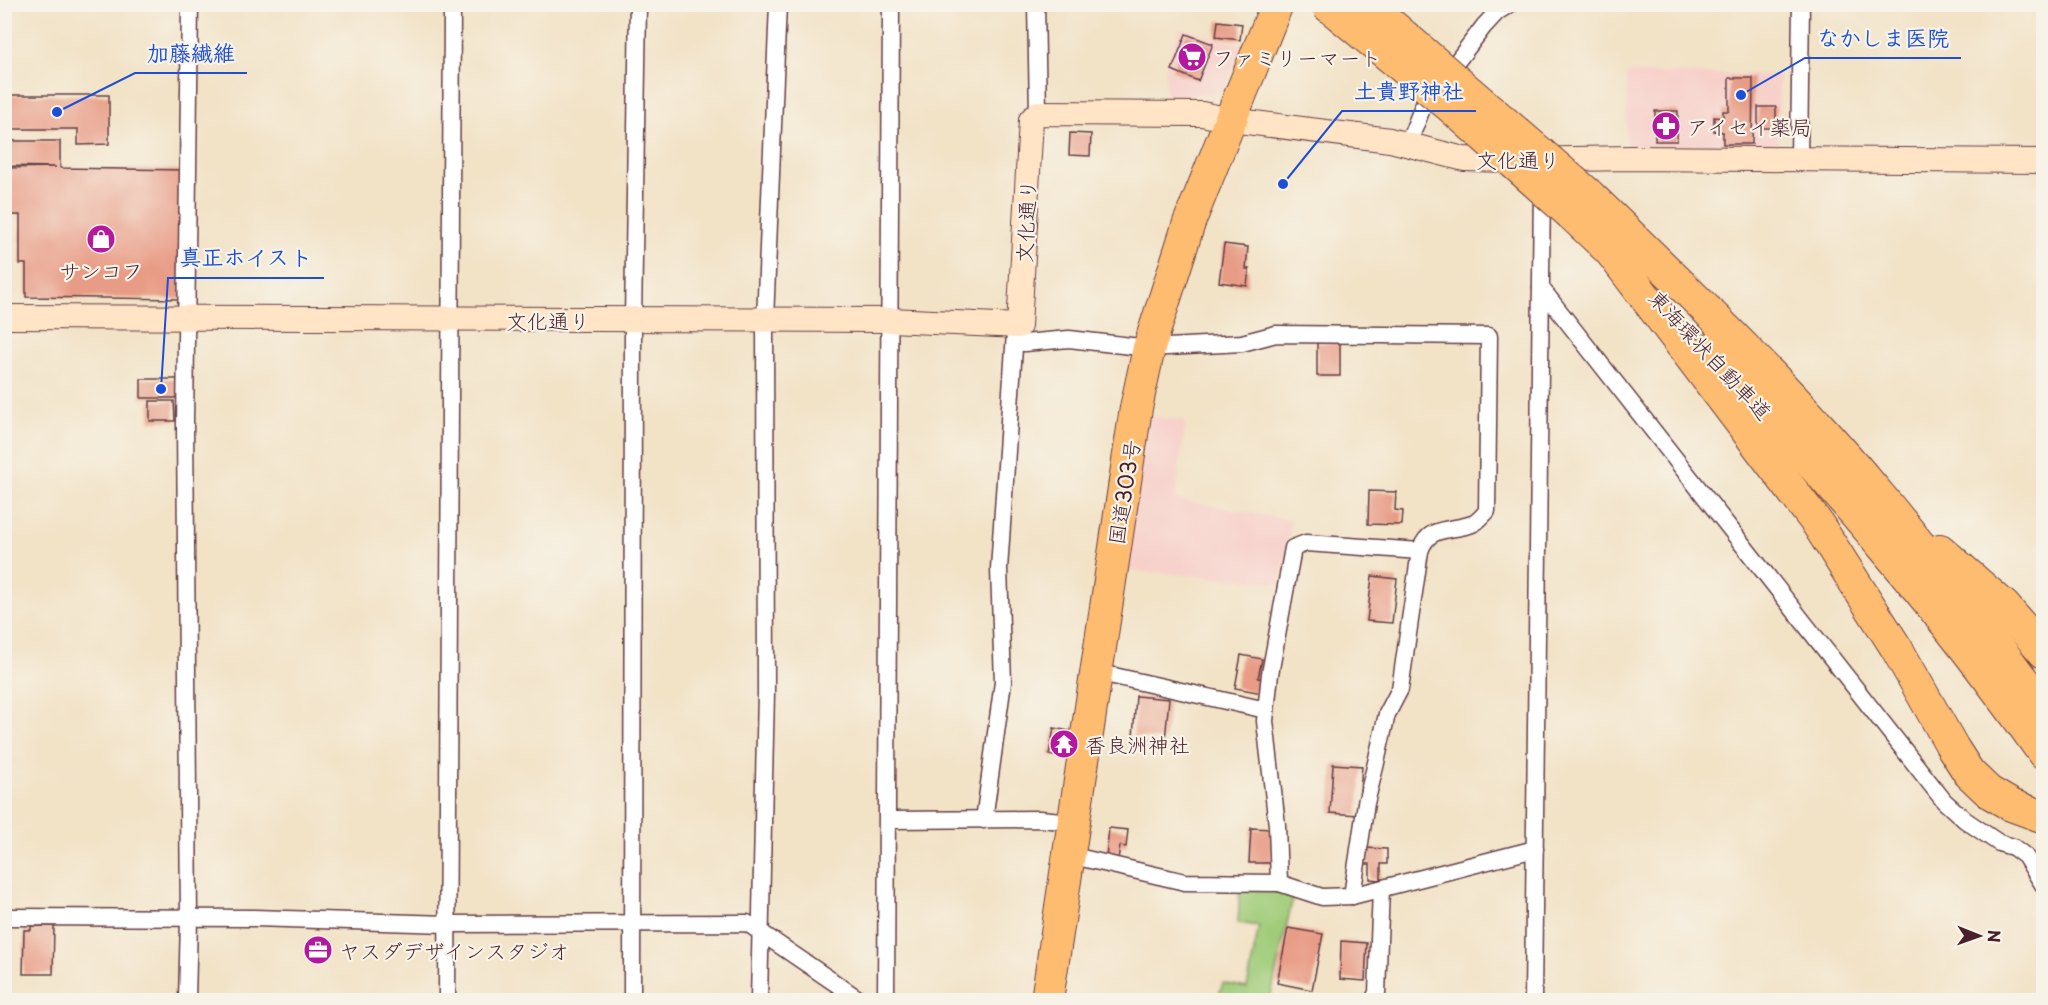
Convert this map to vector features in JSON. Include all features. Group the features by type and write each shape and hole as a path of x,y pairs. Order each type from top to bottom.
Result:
{"highway":[{"name":"国道303号","path":"1047,1000 1136,408 1149,348 1189,223 1278,4"},
{"name":"東海環状自動車道","path":"1326,4 1452,108 1579,204 1700,302 1796,402 1879,495 2043,708"},
{"name":"東海環状自動車道","path":"1367,4 1579,204 1611,252 1678,316 1861,520 1943,619 2043,754"},
{"path":"1611,252 1817,523 1891,639 1969,773 1989,792 2011,805 2043,817"},
{"path":"1879,495 2004,606 2043,652"}],"street":[{"path":"187,1000 189,918 185,318 190,4"},
{"path":"447,1000 452,4"},
{"path":"632,1000 633,320 638,4"},
{"path":"759,1000 766,692 765,320 778,4"},
{"path":"886,1000 891,4"},
{"path":"1036,4 1038,113"},
{"path":"1408,144 1423,106 1484,26 1497,12 1510,4"},
{"path":"1799,160 1801,4"},
{"name":"文化通り","path":"4,316 890,320 1019,326 1031,120 1038,113 1202,114 1231,120 1351,134 1408,144 1464,159 2043,160"},
{"path":"1533,1000 1543,160"},
{"path":"1541,288 1944,801 1965,820 2025,856 2043,886"},
{"path":"984,820 1003,682 999,569 1015,333 1024,343 1069,339 1149,348 1242,343 1276,334 1489,336 1487,511 1475,523 1437,531 1424,540 1420,551 1400,689 1387,714 1366,803 1352,896"},
{"path":"1279,883 1277,825 1265,721 1270,674 1293,548 1306,543 1420,551"},
{"path":"1096,672 1266,710"},
{"path":"888,820 1040,819 1073,822"},
{"path":"1069,855 1185,882 1279,883 1323,897 1352,896 1535,849"},
{"path":"1373,1000 1377,993 1381,889"},
{"path":"4,917 254,918 447,924 747,923 860,1000"}],"shaded area":[{"path":"1180,28 1244,45 1223,91 1165,99 1166,64"},
{"path":"1627,73 1779,75 1778,147 1626,146"},
{"path":"1149,415 1186,422 1175,499 1291,520 1281,583 1124,570"}],"green space":[{"path":"1240,888 1272,890 1293,897 1270,999 1260,997 1259,1000 1217,1000 1223,983 1247,988 1259,926 1238,923"}],"building":[{"path":"919,4 934,4 934,9 919,9"},
{"path":"1218,21 1242,24 1240,40 1216,37"},
{"name":"ファミリーマート","path":"1186,34 1213,44 1198,81 1172,70"},
{"path":"1729,78 1753,78 1752,144 1723,144 1723,132 1714,131 1714,117 1723,118 1723,111 1729,111"},
{"path":"4,95 109,95 109,144 78,145 78,129 4,129"},
{"path":"1758,107 1776,107 1776,128 1758,128"},
{"name":"アイセイ薬局","path":"1655,111 1678,111 1677,141 1655,141"},
{"path":"1070,133 1091,134 1090,156 1069,155"},
{"name":"サンコフ","path":"4,141 60,141 60,168 184,170 182,299 26,297 26,264 20,264 20,215 6,215 6,168 56,167 4,166"},
{"path":"1224,244 1248,247 1247,286 1219,282"},
{"path":"1340,342 1340,376 1317,376 1317,343"},
{"path":"141,379 181,379 181,398 141,398"},
{"path":"150,401 174,401 175,421 150,421"},
{"path":"1369,491 1396,492 1395,510 1403,511 1402,525 1368,524"},
{"path":"1372,576 1397,579 1392,623 1367,621"},
{"path":"1241,655 1262,659 1258,678 1265,679 1262,693 1235,688"},
{"path":"1136,696 1169,699 1165,740 1133,737"},
{"name":"香良洲神社","path":"1054,728 1080,733 1075,760 1049,755"},
{"path":"1333,764 1362,766 1358,815 1330,813"},
{"path":"1109,828 1128,830 1126,847 1120,846 1118,860 1106,859"},
{"path":"1251,828 1271,829 1272,863 1249,863"},
{"path":"1364,848 1387,849 1387,864 1381,864 1381,880 1370,879 1370,864 1364,864"},
{"path":"31,926 54,926 53,974 23,974 24,930 31,930"},
{"path":"1288,928 1323,934 1312,990 1277,983"},
{"path":"1341,941 1367,943 1365,981 1340,979"}],"place":[{"name":"ファミリーマート","path":"1192,57"},
{"name":"なかしま医院","path":"1741,95"},
{"name":"加藤繊維","path":"57,112"},
{"name":"アイセイ薬局","path":"1666,126"},
{"name":"土貴野神社","path":"1283,184"},
{"name":"サンコフ","path":"101,239"},
{"name":"真正ホイスト","path":"161,389"},
{"name":"香良洲神社","path":"1064,744"},
{"name":"ヤスダデザインスタジオ","path":"318,950"}]}
